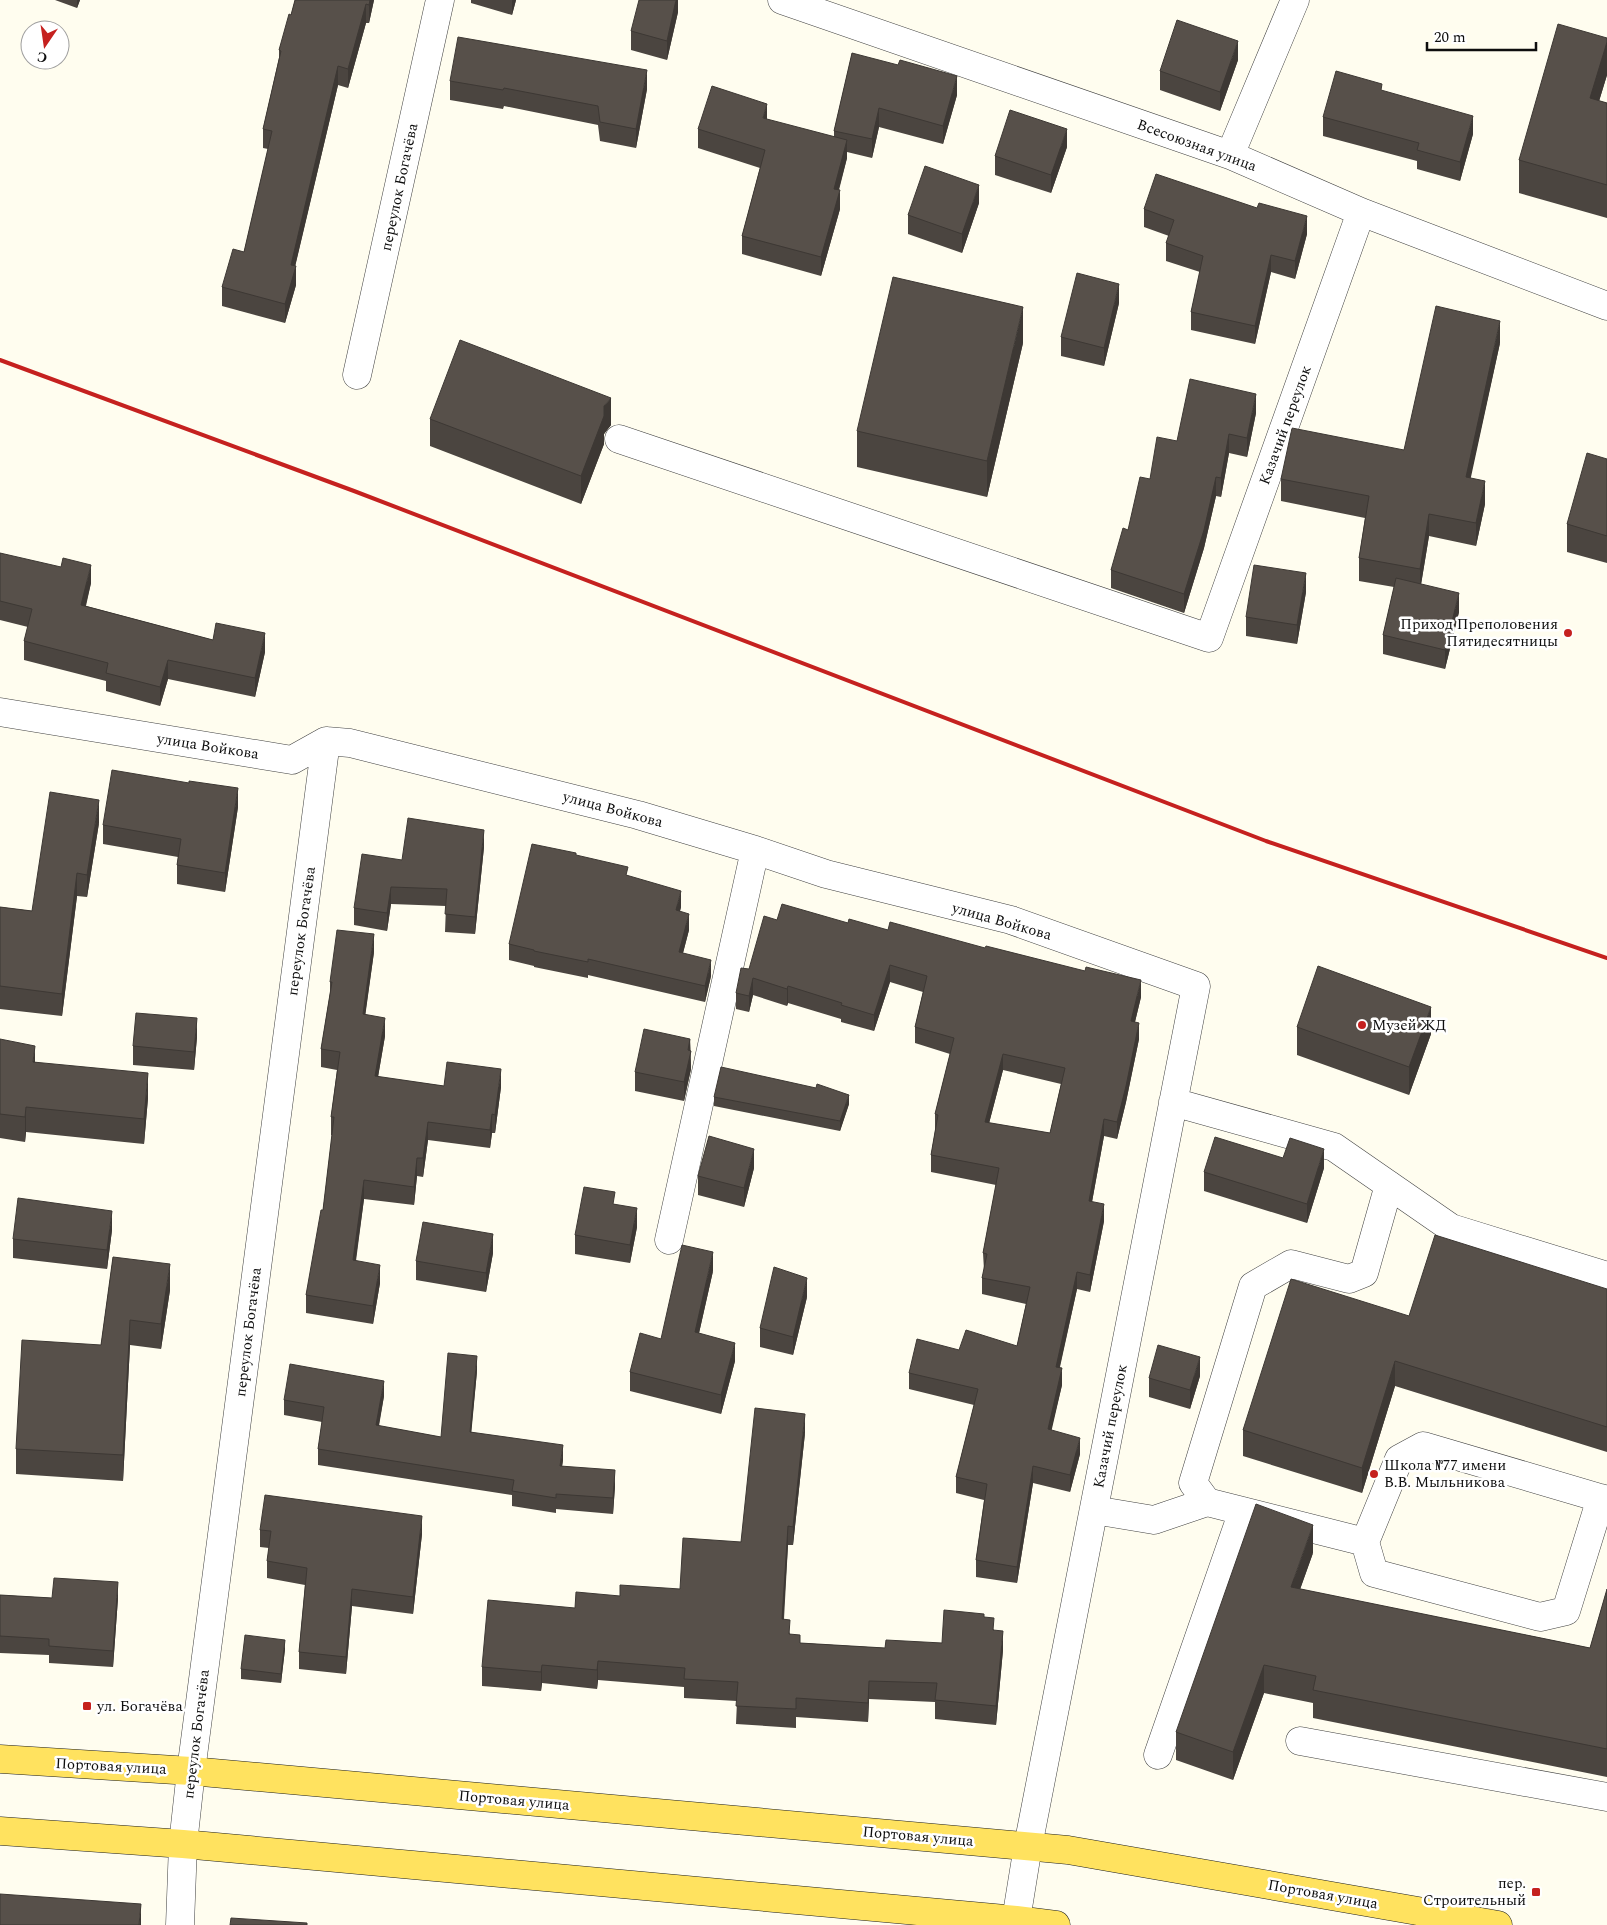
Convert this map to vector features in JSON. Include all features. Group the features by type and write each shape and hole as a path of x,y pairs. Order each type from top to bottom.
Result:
{"main road":[{"name":"Портовая улица","path":"0,1760 191,1771 1068,1850 1498,1925"},
{"path":"0,1831 183,1844 1056,1925"}],"street":[{"name":"переулок Богачёва","path":"357,375 440,0"},
{"name":"Всесоюзная улица","path":"782,0 1230,155 1361,212 1607,306"},
{"path":"1230,155 1295,0"},
{"name":"Казачий переулок","path":"619,439 1209,638 1361,212"},
{"name":"улица Войкова","path":"0,712 292,760 326,741 350,743 638,815 755,850 826,874 1011,920 1196,986 1192,1006"},
{"name":"переулок Богачёва","path":"180,1925 183,1844 191,1771 326,741"},
{"path":"669,1240 755,850"},
{"name":"Казачий переулок","path":"1028,1846 1192,1006"},
{"path":"1174,1102 1334,1147 1452,1228 1607,1276"},
{"path":"1207,1502 1193,1483 1253,1286 1291,1264 1349,1279 1364,1272 1389,1185"},
{"path":"1423,1446 1604,1499 1566,1611 1540,1617 1374,1573 1365,1542 1399,1459 1423,1446"},
{"path":"1094,1510 1154,1520 1207,1502 1365,1542"},
{"path":"1158,1755 1243,1510"},
{"path":"1300,1741 1607,1798"},
{"path":"1016,1920 1028,1846"}],"building":[{"path":"295,0 370,0 369,5 366,4 348,69 338,66 291,265 296,266 285,304 222,287 233,249 244,252 272,131 263,129 281,51 279,50"},
{"path":"639,0 676,0 667,41 631,31"},
{"path":"1177,20 1238,41 1220,92 1160,71"},
{"path":"1558,24 1607,38 1590,98 1607,103 1607,185 1519,160"},
{"path":"458,37 647,70 636,129 600,122 598,106 504,88 503,90 450,81"},
{"path":"852,53 898,65 900,60 957,76 943,126 879,108 872,139 834,131"},
{"path":"1336,71 1382,84 1381,90 1473,116 1460,162 1417,150 1419,143 1323,117"},
{"path":"712,86 767,104 763,118 847,140 834,189 840,190 821,257 742,236 765,150 698,129"},
{"path":"1010,110 1067,129 1051,175 995,156"},
{"path":"925,166 979,185 962,234 908,215"},
{"path":"1156,174 1257,208 1259,203 1307,216 1295,261 1271,255 1255,326 1191,312 1203,256 1166,243 1174,220 1144,209"},
{"path":"1077,273 1119,284 1104,348 1061,337"},
{"path":"893,277 1023,307 987,461 857,431"},
{"path":"1436,306 1500,321 1466,477 1485,481 1476,523 1429,514 1420,569 1359,558 1369,496 1281,479 1292,428 1404,450"},
{"path":"460,340 611,398 604,406 604,416 581,476 430,419"},
{"path":"1190,379 1256,394 1247,438 1229,434 1221,478 1216,477 1204,530 1184,594 1111,570 1123,528 1128,530 1140,477 1150,479 1157,437 1177,441"},
{"path":"1587,453 1607,459 1607,536 1567,524"},
{"path":"0,553 61,567 63,558 91,565 81,605 213,640 216,623 265,633 255,678 168,660 160,687 106,673 108,663 24,641 32,609 0,601"},
{"path":"1254,565 1306,573 1297,625 1246,617"},
{"path":"1396,578 1459,593 1445,650 1383,635"},
{"path":"112,770 189,783 189,781 238,788 225,873 177,865 181,839 103,825"},
{"path":"50,792 99,800 87,875 77,873 62,994 0,986 0,907 32,911"},
{"path":"408,818 484,830 475,917 445,914 447,889 391,887 387,913 354,908 362,854 402,860"},
{"path":"532,844 628,867 626,875 681,891 676,910 689,914 679,952 711,960 705,986 588,959 588,962 509,944"},
{"path":"782,904 848,923 849,919 888,930 890,922 985,948 986,946 1085,971 1086,967 1141,980 1131,1021 1139,1023 1126,1086 1117,1122 1104,1119 1089,1201 1104,1204 1090,1275 1077,1272 1056,1367 1062,1368 1048,1429 1080,1438 1070,1475 1033,1466 1017,1567 976,1560 987,1484 956,1477 978,1389 909,1373 917,1339 959,1350 966,1330 1017,1346 1030,1287 982,1278 987,1254 983,1253 999,1168 931,1155 938,1115 935,1114 954,1038 915,1027 927,976 890,965 874,1015 788,986 787,989 753,978 749,996 736,993 741,968 749,969 764,916 777,920","holes":["1003,1054 1065,1068 1050,1133 985,1122"]},
{"path":"337,930 374,934 363,1014 385,1018 375,1076 444,1086 447,1062 501,1069 495,1115 492,1114 490,1130 428,1122 423,1158 417,1158 414,1187 364,1180 353,1260 380,1265 373,1306 306,1295 321,1210 323,1210 334,1117 331,1117 340,1052 321,1049 332,982 330,982"},
{"path":"1318,966 1431,1007 1409,1067 1297,1027"},
{"path":"136,1013 197,1018 194,1052 133,1046"},
{"path":"644,1029 690,1039 688,1050 691,1051 684,1082 635,1072"},
{"path":"0,1039 35,1046 33,1062 148,1073 144,1119 26,1107 25,1117 0,1114"},
{"path":"721,1067 816,1088 817,1084 849,1095 840,1121 714,1097"},
{"path":"709,1136 754,1149 744,1188 698,1176"},
{"path":"1215,1137 1283,1158 1290,1138 1324,1149 1307,1204 1204,1172"},
{"path":"584,1187 615,1192 613,1204 637,1208 630,1245 575,1235"},
{"path":"18,1198 112,1211 107,1250 13,1239"},
{"path":"423,1222 493,1234 486,1273 416,1261"},
{"path":"1435,1235 1607,1289 1607,1427 1395,1361 1362,1468 1243,1430 1291,1279 1409,1316"},
{"path":"682,1245 713,1252 695,1332 735,1343 721,1395 630,1372 640,1333 661,1339"},
{"path":"113,1257 170,1264 161,1324 130,1320 123,1455 16,1449 22,1340 101,1345"},
{"path":"774,1267 807,1278 793,1337 760,1328"},
{"path":"1158,1345 1200,1357 1190,1390 1149,1378"},
{"path":"448,1353 477,1356 470,1432 563,1445 560,1466 615,1470 613,1498 556,1494 556,1498 512,1491 514,1480 318,1449 324,1407 284,1400 290,1364 384,1381 376,1425 441,1437"},
{"path":"755,1408 805,1414 793,1527 788,1526 782,1619 790,1620 789,1634 800,1635 800,1643 885,1648 886,1640 942,1643 944,1610 984,1614 984,1617 994,1618 993,1630 1003,1631 996,1706 935,1700 937,1683 869,1681 868,1703 796,1698 796,1709 736,1706 738,1682 684,1679 685,1668 598,1661 597,1670 542,1665 541,1672 482,1667 488,1600 575,1608 576,1592 620,1596 620,1585 680,1589 683,1538 741,1542"},
{"path":"265,1495 422,1516 413,1597 352,1589 346,1657 299,1652 307,1568 267,1561 271,1531 260,1530"},
{"path":"1256,1504 1313,1525 1291,1587 1590,1648 1607,1589 1607,1749 1313,1690 1316,1676 1264,1665 1233,1752 1176,1732"},
{"path":"54,1578 118,1582 113,1651 49,1646 49,1639 0,1636 0,1595 52,1598"},
{"path":"245,1635 285,1640 281,1674 241,1669"},
{"path":"0,1894 141,1904 139,1925 0,1925"},
{"path":"231,1918 307,1923 307,1925 230,1925"}],"railway":[{"path":"0,360 354,491 1266,841 1607,958"}],"place":[{"name":"Приход Преполовения Пятидесятницы","path":"1568,633"},
{"name":"Музей ЖД","path":"1362,1025"},
{"name":"Школа №77 имени В.В. Мыльникова","path":"1374,1474"},
{"name":"ул. Богачёва","path":"87,1706"},
{"name":"пер. Строительный","path":"1536,1892"}]}
